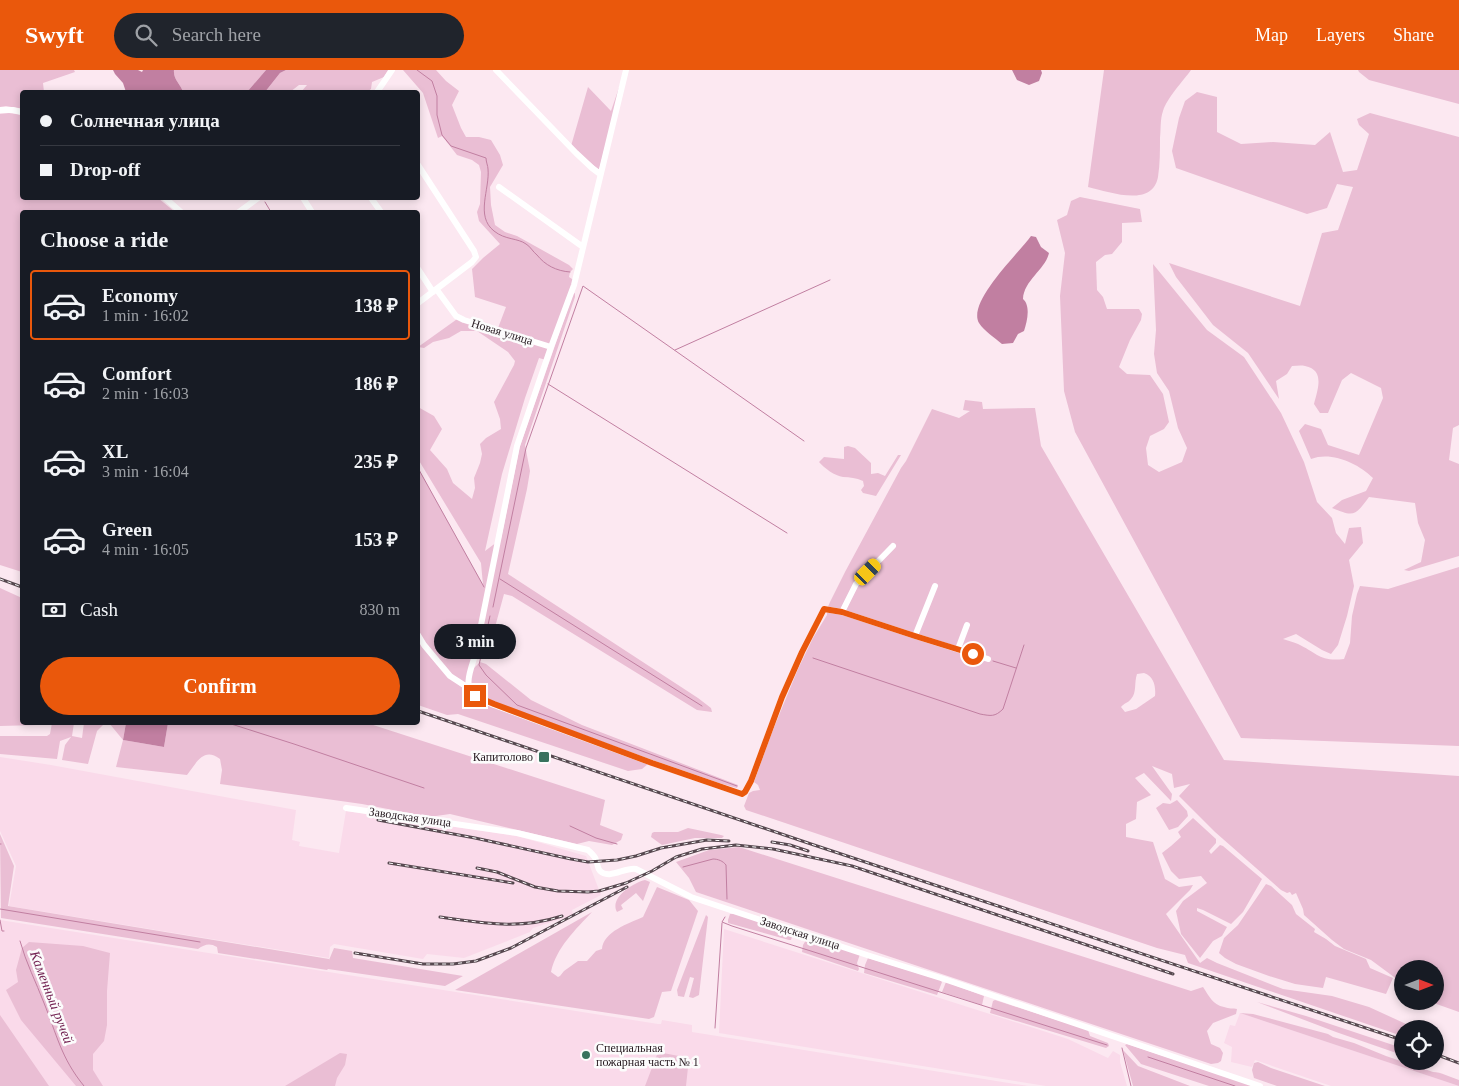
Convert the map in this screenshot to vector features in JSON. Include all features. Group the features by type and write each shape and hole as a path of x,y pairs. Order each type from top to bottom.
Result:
{"street":[{"path":"378,90 392,70"},
{"path":"496,70 576,153 600,174"},
{"path":"470,689 469,679 476,655 518,446 574,285 626,70"},
{"path":"0,110 20,112"},
{"path":"420,168 476,258 420,302"},
{"path":"499,187 583,247"},
{"path":"167,200 179,210"},
{"path":"242,210 255,200"},
{"name":"Новая улица","path":"420,272 456,316 551,347"},
{"path":"842,612 856,584 893,546"},
{"path":"915,636 935,586"},
{"path":"420,638 450,676 470,689 475,696 652,763 743,794 751,781 782,697 824,609 842,612 988,659"},
{"path":"958,649 968,625"},
{"name":"Заводская улица","path":"346,808 517,833 588,850 595,857 601,872 606,874 627,869 636,870 691,897 944,979 1260,1086"}],"shaded area":[{"path":"0,70 74,70 75,72 43,83 44,90 20,90 20,109 0,107"},
{"path":"113,70 138,70 142,72 143,70 174,70 175,77 182,90 125,90 123,83"},
{"path":"174,70 266,70 249,90 182,90 175,77"},
{"path":"266,70 286,70 280,73 267,90 249,90"},
{"path":"286,70 388,70 384,77 372,82 370,90 303,90 307,85 299,85 293,90 267,90 280,73"},
{"path":"403,70 436,70 459,91 452,105 466,137 479,137 491,140 500,155 503,165 490,187 495,225 569,265 573,269 569,277 575,281 546,360 539,358 525,398 502,474 485,551 501,539 520,446 573,294 575,293 525,445 530,471 508,574 698,698 711,708 712,712 697,710 512,596 504,594 488,653 481,657 475,655 469,673 480,662 486,664 531,700 582,725 738,785 737,788 648,764 642,769 628,771 458,714 447,715 420,706 420,472 483,585 481,563 420,462 420,408 434,416 442,429 430,450 447,469 453,483 472,499 475,488 474,478 482,454 480,444 501,429 500,419 494,402 515,361 508,352 477,331 461,331 449,338 433,342 424,348 420,347 460,317 498,328 506,307 475,297 472,269 500,244 479,221 477,212 480,204 481,172 479,165 472,160 457,155 442,136 438,138 423,93"},
{"path":"625,70 599,170 571,146 588,87 611,111"},
{"path":"1012,70 1041,70 1042,73 1039,81 1029,85 1017,80"},
{"path":"1104,70 1191,70 1172,95 1163,111 1159,172 1154,187 1148,192 1139,195 1129,196 1088,187"},
{"path":"1358,70 1459,70 1459,104 1369,80"},
{"path":"1197,92 1217,97 1217,132 1241,144 1273,142 1315,145 1330,132 1343,172 1357,170 1369,134 1359,125 1357,119 1370,113 1459,137 1459,425 1453,428 1449,460 1459,464 1459,556 1409,571 1404,570 1421,562 1425,540 1418,523 1415,503 1369,497 1354,513 1345,513 1332,508 1342,500 1366,491 1373,478 1352,463 1344,460 1327,456 1311,459 1299,431 1305,424 1321,429 1328,445 1359,455 1383,398 1381,388 1351,373 1342,380 1328,413 1320,413 1314,404 1318,387 1316,372 1312,368 1305,366 1292,366 1287,374 1276,381 1279,399 1248,353 1213,325 1176,277 1169,263 1300,306 1322,233 1338,230 1353,187 1337,184 1327,208 1307,214 1176,168 1172,151 1179,118 1185,101"},
{"path":"0,114 20,115 20,200 160,200 173,210 20,210 20,571 0,565"},
{"path":"1080,197 1140,209 1142,222 1122,223 1122,242 1112,254 1105,255 1096,262 1097,290 1103,297 1107,309 1139,309 1142,314 1119,367 1127,374 1150,375 1163,394 1169,422 1164,429 1150,436 1146,448 1148,465 1159,472 1182,462 1187,448 1178,428 1169,391 1157,373 1154,354 1156,330 1153,264 1207,330 1244,357 1281,413 1304,462 1317,502 1332,518 1336,533 1345,544 1349,528 1361,527 1363,543 1349,560 1354,586 1338,645 1331,654 1296,634 1283,639 1298,644 1324,658 1344,659 1350,643 1352,616 1360,586 1388,589 1459,567 1459,746 1241,738 1075,432 1064,391 1060,296 1065,253 1057,220 1067,215 1071,201"},
{"path":"1031,236 1036,237 1041,247 1049,253 1047,259 1024,292 1023,299 1027,306 1028,314 1024,331 1018,334 1013,343 1002,344 981,326 977,314 980,303 996,278"},
{"path":"965,400 982,402 983,409 1035,408 1041,446 1224,760 1459,776 1459,1012 1444,1007 1444,960 1394,960 1394,977 1371,960 1344,949 1304,915 1296,893 1292,895 1290,892 1287,893 1281,890 1215,832 1179,796 1190,784 1174,788 1172,774 1152,766 1172,794 1171,801 1144,773 1135,778 1151,795 1137,802 1136,819 1126,824 1126,837 1153,842 1165,879 1179,887 1193,885 1166,914 1200,963 1207,958 1283,989 1332,996 1369,1007 1397,1020 1394,1020 1394,1033 1188,963 1185,955 1157,948 746,810 744,806 749,793 760,790 754,782 798,669 827,615 827,609 845,572 906,461 932,409 959,418 970,411 963,410","holes":["1144,673 1154,682 1155,696 1136,709 1125,712 1121,707 1133,697 1137,674"]},
{"path":"844,447 855,448 871,463 871,474 878,473 885,476 898,455 901,455 876,496 863,493 861,490 864,486 863,481 837,475 819,462 824,457 844,459"},
{"path":"0,588 20,597 20,725 37,725 0,726"},
{"path":"52,725 74,725 72,736 82,738 84,725 103,725 97,731 88,764 62,760 65,745 71,737 60,741 57,759 0,754 0,736 47,736 50,734"},
{"path":"111,725 126,725 123,740"},
{"path":"126,725 168,725 164,747 123,740"},
{"path":"168,725 373,725 605,800 600,825 623,834 621,840 612,845 589,841 577,844 450,814 429,817 362,804 220,784 222,770 220,759 209,754 200,758 187,775 116,767 123,740 164,747"},
{"path":"0,757 296,810 292,840 300,842 299,846 339,853 346,811 517,836 586,856 601,895 572,910 573,915 533,928 530,932 464,958 427,954 423,959 334,944 330,947 329,958 9,906 16,866 0,831"},
{"path":"1177,800 1187,811 1188,816 1178,827 1169,830 1156,808 1163,803 1170,804"},
{"path":"1193,818 1216,839 1216,843 1209,851 1211,854 1220,845 1223,846 1262,879 1243,912 1231,924 1197,908 1197,911 1227,927 1222,936 1213,941 1200,958 1181,934 1176,911 1183,901 1207,883 1201,876 1179,879 1171,871 1162,853 1181,837 1178,832"},
{"path":"688,828 724,836 722,838 695,838 662,845 651,837 654,832 678,832"},
{"path":"0,834 14,866 8,906 329,960 334,948 352,951 353,958 463,976 445,986 218,953 217,947 212,945 205,945 198,949 1,918"},
{"path":"739,847 1191,991 1203,987 1212,1000 1220,1006 1237,1009 1236,1014 1213,1023 1207,1031 1211,1044 1220,1048 1223,1053 1221,1061 1211,1064 696,892 689,878 676,862 709,850"},
{"path":"645,880 650,882 643,901 636,893 621,905 623,909 617,912 615,907 619,897 634,884"},
{"path":"1266,884 1271,886 1292,905 1296,914 1315,929 1314,932 1335,946 1366,959 1370,968 1393,978 1386,994 1326,977 1323,988 1295,984 1236,964 1219,953 1224,938 1238,925"},
{"path":"657,887 689,900 698,911 671,991 662,992 654,1017 649,1019 455,990 592,912 567,939 557,955 551,972 558,977 560,976 578,961 587,961 596,951 602,949 603,943 612,933 624,925 643,917"},
{"path":"730,914 736,914 793,934 791,940 728,923"},
{"path":"706,915 708,917 699,995 693,998 689,997 694,978 690,977 684,997 678,996 677,990"},
{"path":"0,920 658,1024 661,1024 662,1020 692,1025 692,1032 1028,1086 0,1086"},
{"path":"724,929 1068,1039 1108,1058 1113,1051 1120,1055 1120,1062 1127,1086 1046,1086 719,1033"},
{"path":"810,938 860,954 857,963 858,971 802,952 803,945"},
{"path":"29,942 83,946 110,953 107,1025 104,1041 93,1054 93,1070 103,1086 76,1086 21,1020 6,990 18,982 16,970 22,948"},
{"path":"868,958 940,980 942,982 937,995 864,973"},
{"path":"946,982 984,996 982,1005 942,992"},
{"path":"995,1000 1088,1030 1090,1036 1108,1043 1109,1046 1106,1048 990,1013 993,1001"},
{"path":"1257,1002 1394,1045 1394,1052"},
{"path":"1240,1013 1394,1064 1394,1070 1411,1070 1459,1086 1331,1086 1255,1060 1252,1067 1231,1062 1232,1047 1224,1043 1230,1025 1235,1026"},
{"path":"1240,1013 1253,1014 1328,1034 1394,1059 1394,1064"},
{"path":"0,1015 49,1086 0,1086"},
{"path":"1127,1044 1254,1086 1209,1086 1141,1064 1125,1045"},
{"path":"1123,1050 1138,1066 1190,1086 1133,1086"},
{"path":"658,1052 689,1058 686,1086 645,1086"},
{"path":"340,1053 347,1054 345,1065 337,1078 335,1086 285,1086"},
{"path":"1258,1062 1325,1086 1277,1086 1254,1078 1252,1070 1254,1063"},
{"path":"1411,1070 1427,1070 1442,1074 1459,1080 1459,1086"}],"waterway":[{"path":"417,70 432,81 437,96 437,115 442,135 451,146 486,158 488,177 484,210 488,225 498,234 523,242 551,267 570,272"},
{"path":"265,202 270,210"},
{"path":"675,350 830,280"},
{"path":"493,607 526,448 583,286 804,441"},
{"path":"548,384 787,533"},
{"path":"420,472 484,587"},
{"path":"500,579 702,706"},
{"path":"490,616 479,665 486,675 517,705 737,786"},
{"path":"813,658 980,714 993,715 1003,709 1024,645"},
{"path":"993,661 1016,668"},
{"path":"234,725 424,788"},
{"path":"570,826 596,838 617,844"},
{"path":"683,867 713,859 723,862 726,865 727,899"},
{"path":"0,909 200,942"},
{"path":"725,917 722,922 732,926 1107,1045"},
{"name":"Каменный ручей","path":"0,920 2,931 4,931"},
{"path":"715,1028 722,923"},
{"name":"Каменный ручей","path":"20,941 60,1046 70,1066 84,1086"},
{"path":"1122,1048 1131,1086"},
{"path":"1148,1057 1235,1086"}],"railway":[{"path":"0,579 20,586"},
{"path":"420,712 811,844 1394,1037"},
{"path":"378,820 588,862 617,860 661,848 707,840 729,841"},
{"path":"772,842 808,851"},
{"path":"477,868 497,872 535,887 558,891 588,892 599,891 626,883 676,857 702,849 736,845 773,849 852,866 1173,974"},
{"path":"389,863 513,883"},
{"path":"355,953 423,964 453,964 476,961 511,948 627,887"},
{"path":"440,917 487,923 516,924 531,923 562,916"},
{"path":"1444,1057 1459,1063"}],"place":[{"name":"Капитолово","path":"544,757"},
{"name":"Специальная пожарная часть № 1","path":"586,1055"}],"route":[{"path":"475,696 652,763 743,794 751,781 782,697 824,609 842,612 973,654"}]}
